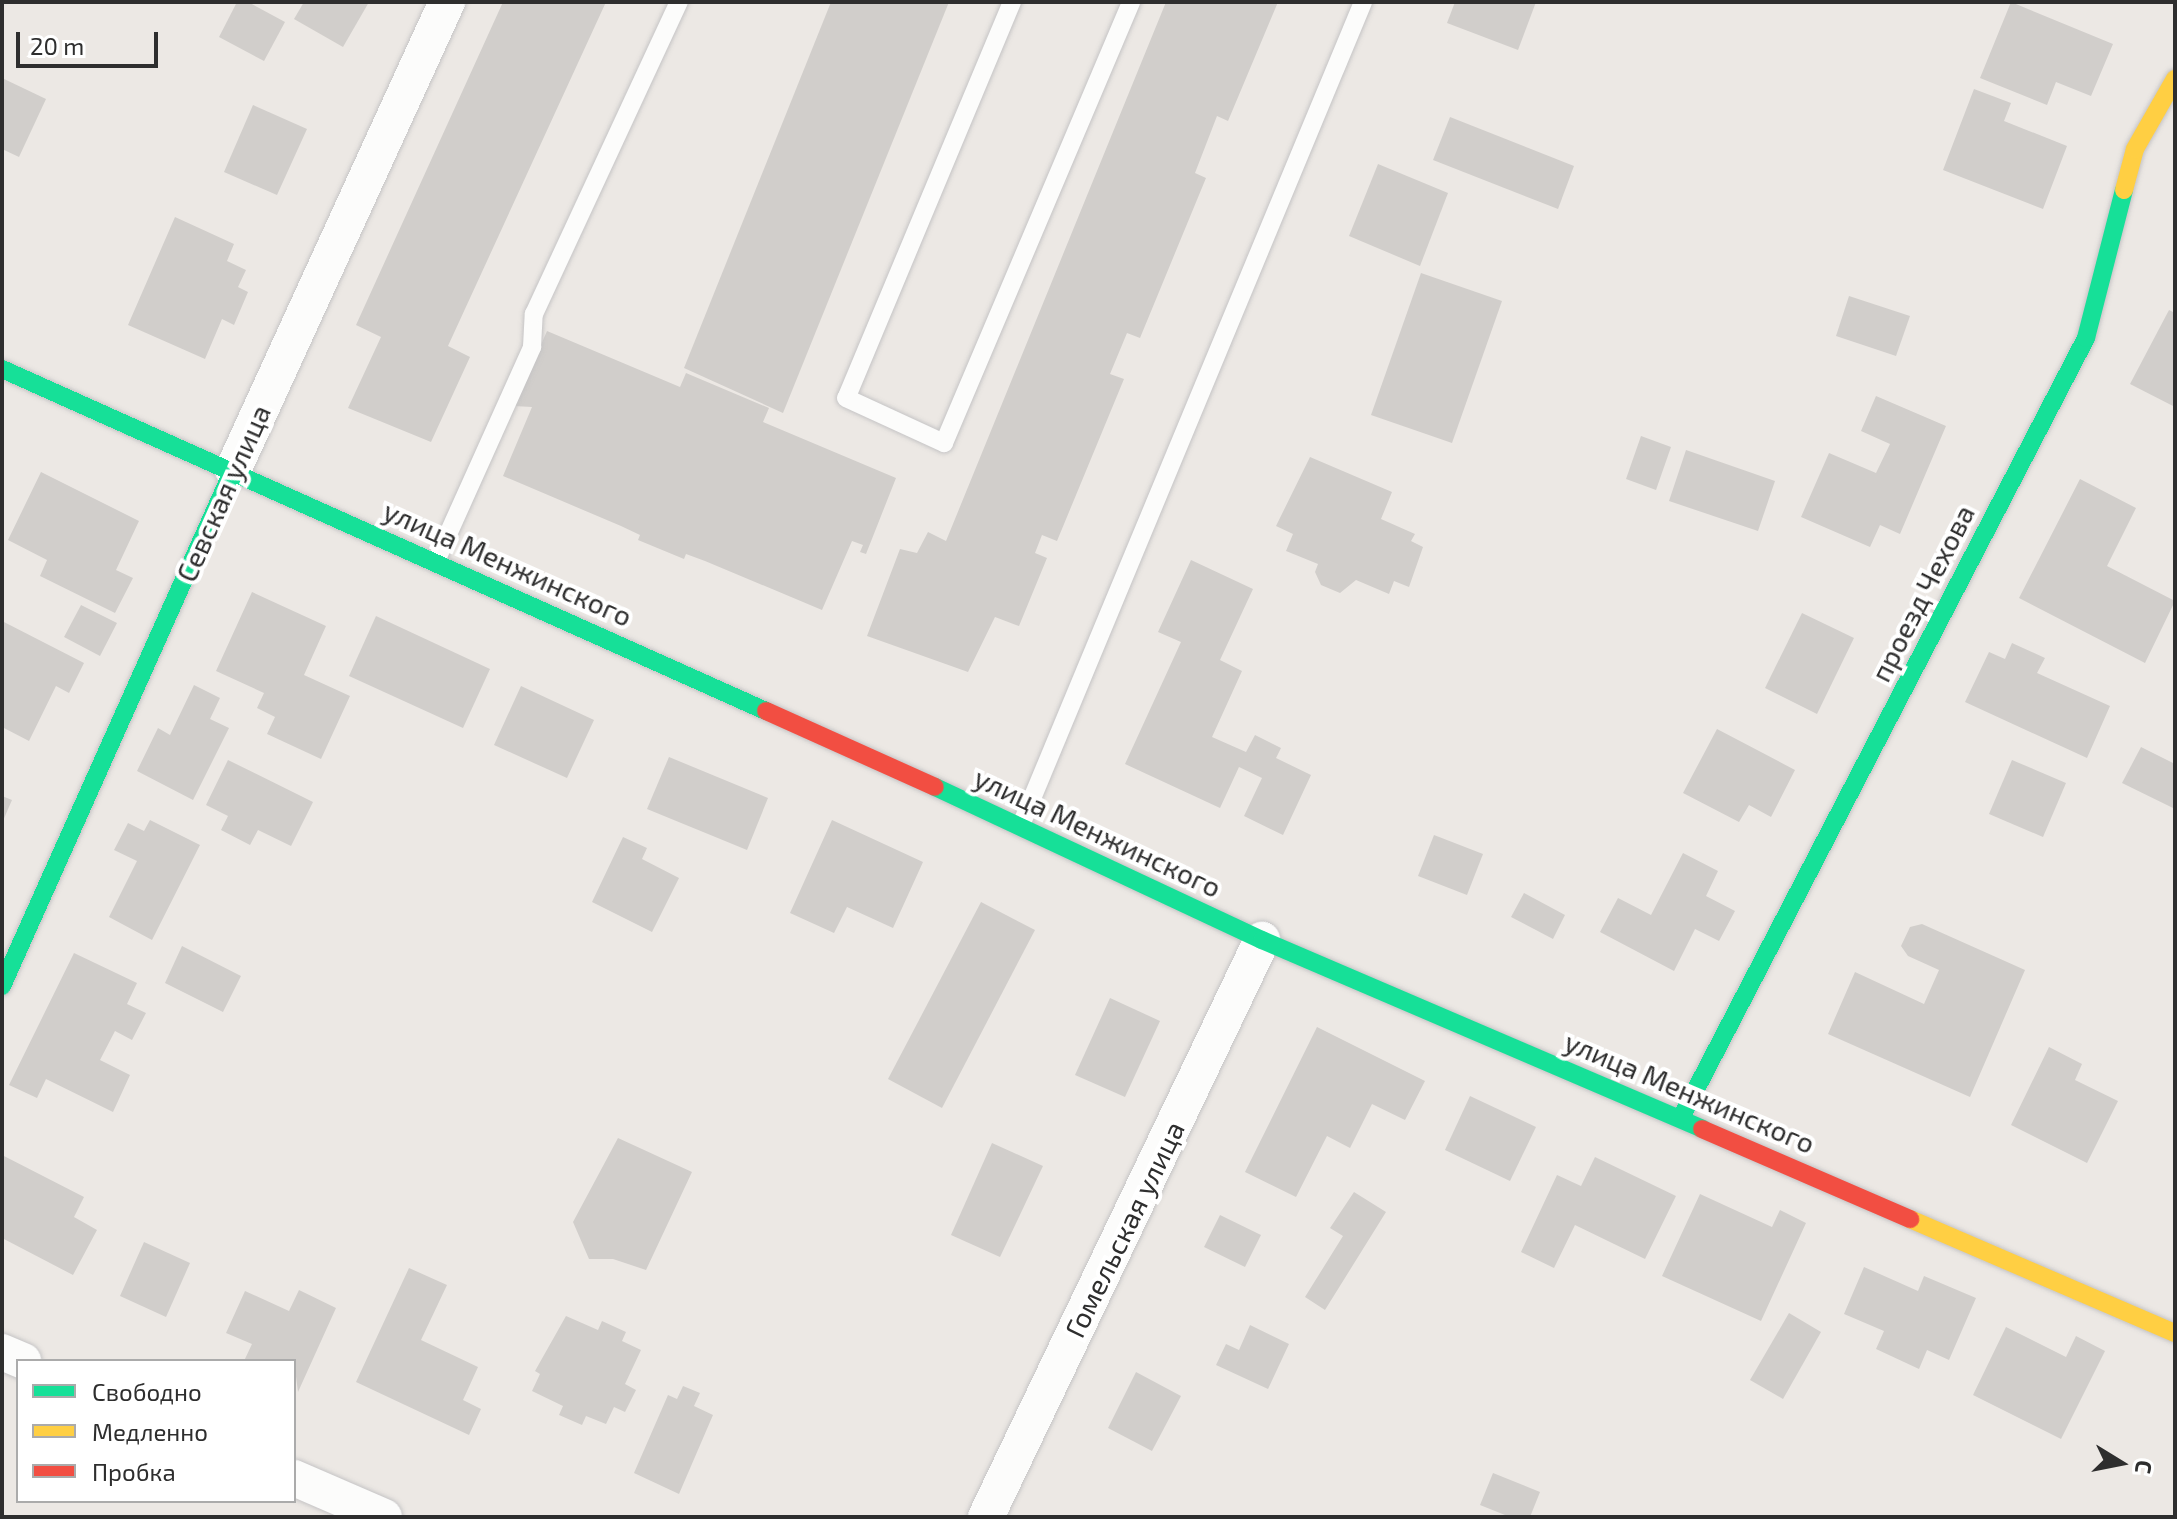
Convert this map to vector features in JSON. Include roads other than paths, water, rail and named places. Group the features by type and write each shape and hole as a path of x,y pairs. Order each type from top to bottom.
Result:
{"street":[{"name":"Севская улица","path":"2,986 447,2"},
{"name":"проезд Чехова","path":"1681,1118 2086,338 2135,149 2175,79"},
{"name":"улица Менжинского","path":"2,369 1021,825 1262,940 2175,1333"},
{"name":"Гомельская улица","path":"986,1517 1262,940"},
{"path":"296,1479 384,1517"}],"lane":[{"path":"436,561 532,347 534,314 679,2"},
{"path":"1012,2 846,398 944,443 1131,2"},
{"path":"1021,825 1363,2"}]}
